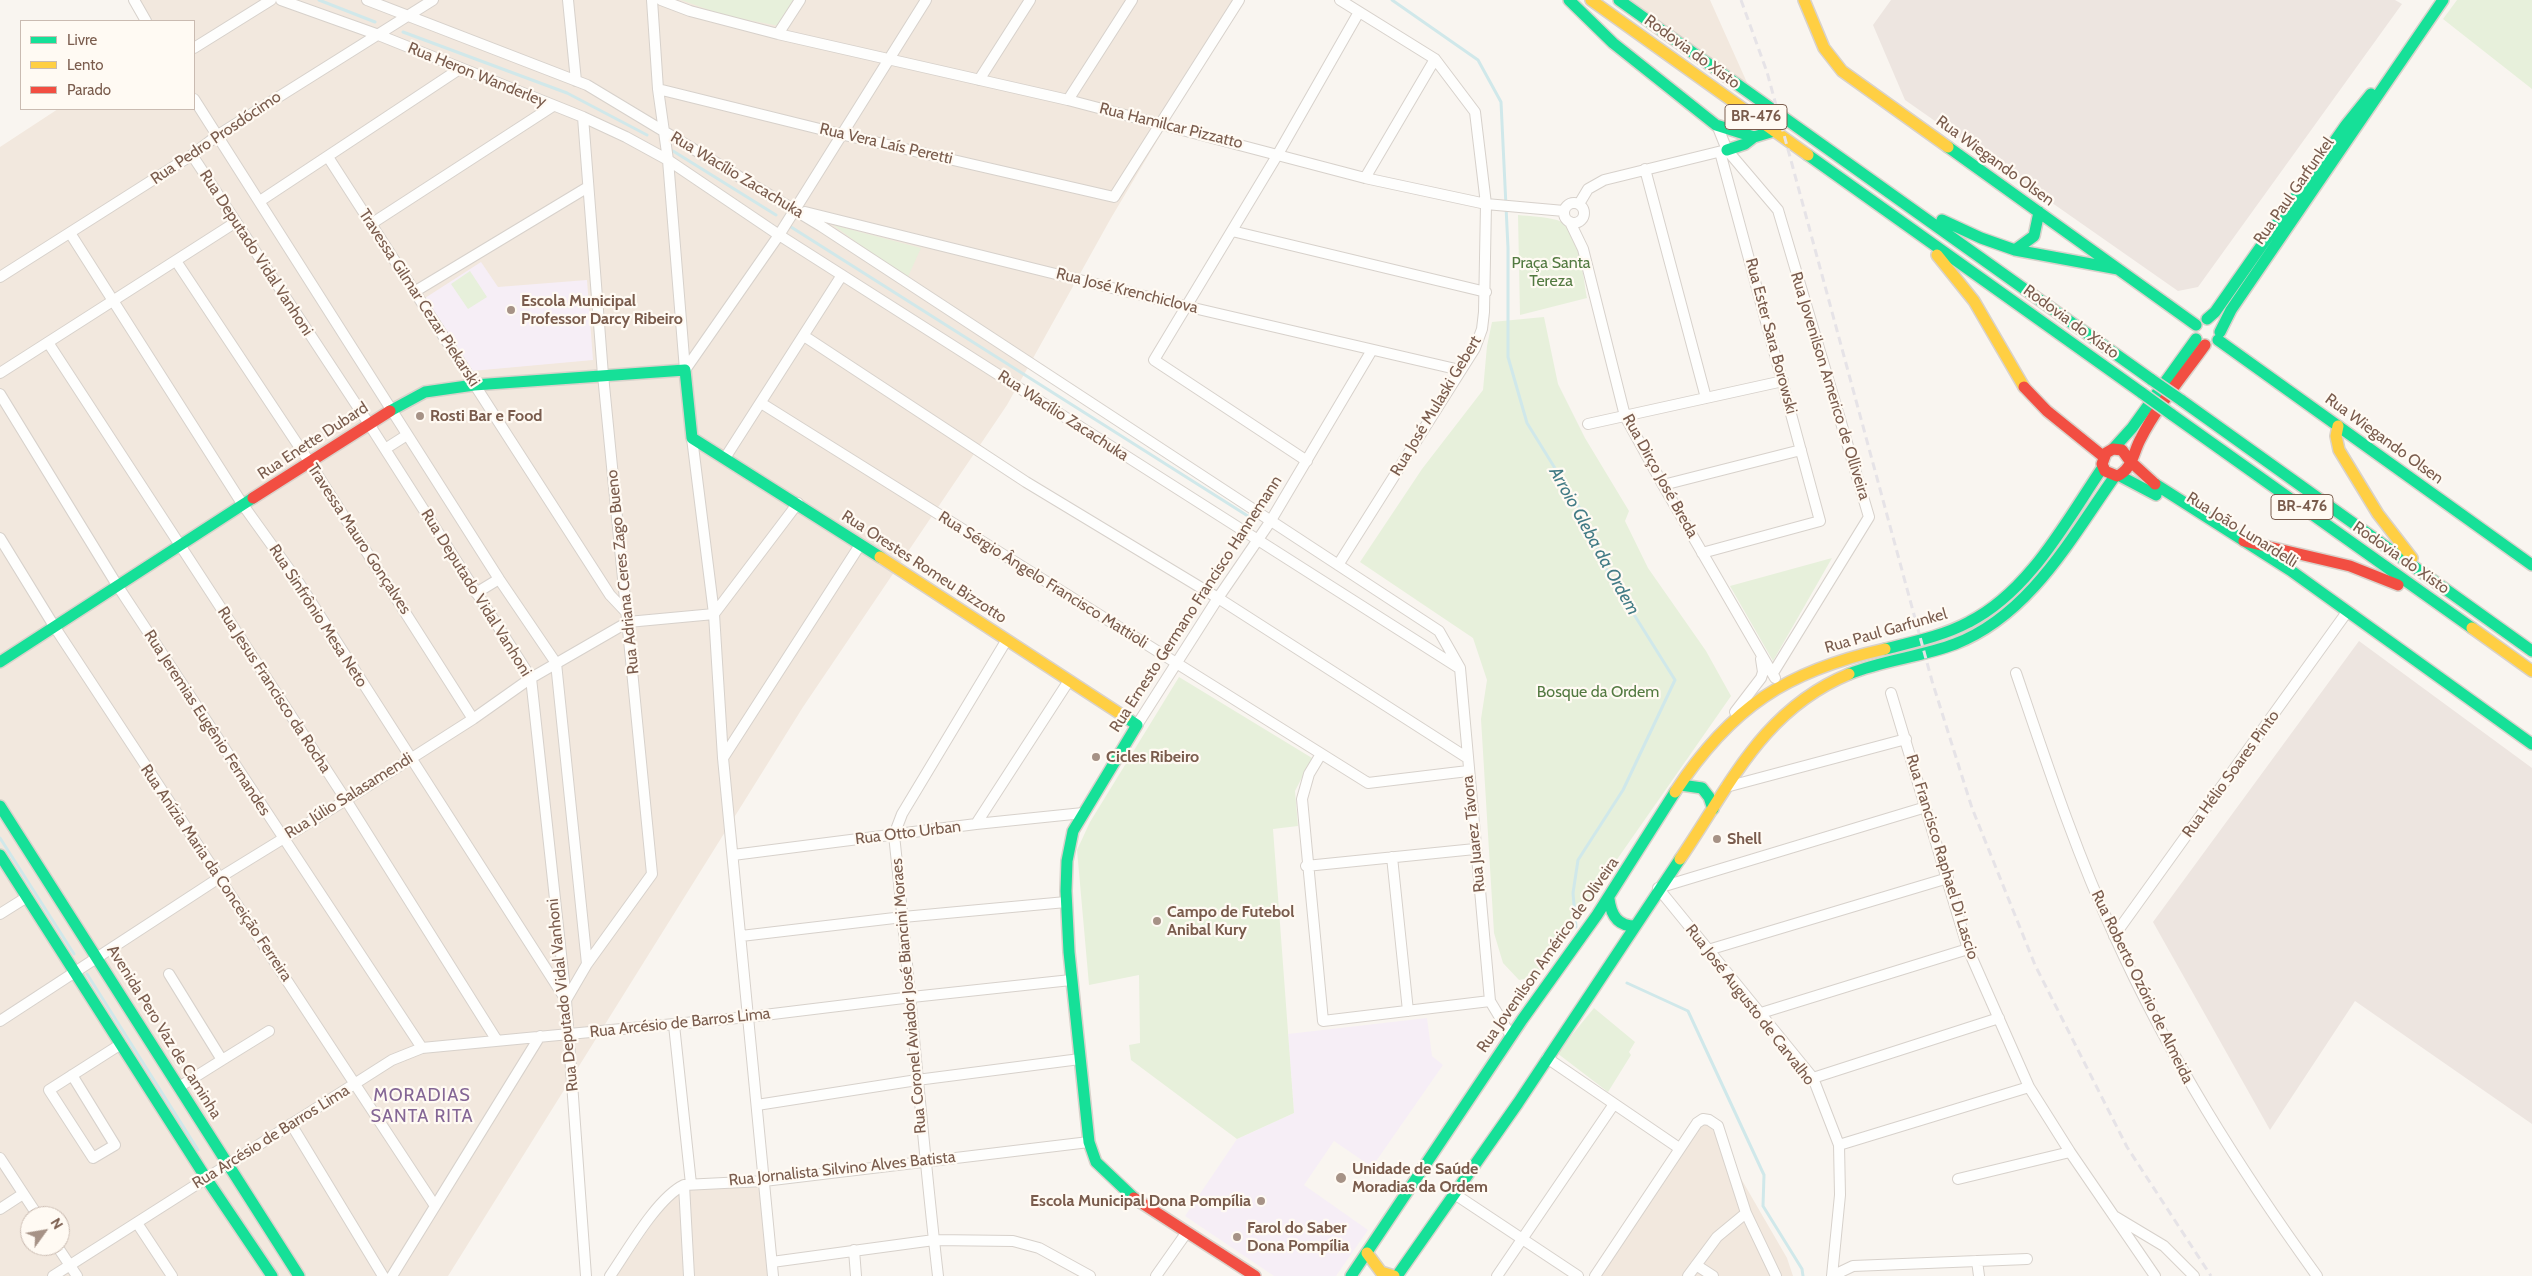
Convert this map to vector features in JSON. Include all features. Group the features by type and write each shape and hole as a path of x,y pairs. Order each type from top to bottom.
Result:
{"main road":[{"path":"1569,0 1613,43 1716,125 1754,137"},
{"name":"Rodovia do Xisto","path":"1591,0 2532,671"},
{"name":"Rodovia do Xisto","path":"1619,0 2532,651"},
{"name":"Rua Wiegando Olsen","path":"1804,0 1824,48 1842,71 2196,324"},
{"name":"Rua Paul Garfunkel","path":"2219,336 2232,310 2365,117 2394,69 2443,0"},
{"name":"Rua Paul Garfunkel","path":"2207,319 2215,312 2354,114 2394,69"},
{"path":"1723,151 1745,144 1754,137 1774,131"},
{"path":"1893,195 1981,238 2015,250 2118,269"},
{"path":"2015,250 2028,243 2036,235 2039,225 2039,212"},
{"path":"1921,235 1974,301 2024,387 2047,411 2103,462 2108,473 2117,476 2128,470 2142,436 2200,342"},
{"path":"2103,462 2200,342 2219,336 2218,324 2207,319 2196,324 2193,332 2200,342"},
{"name":"Rua Wiegando Olsen","path":"2219,336 2338,426 2532,565"},
{"path":"685,370 692,438"},
{"name":"Rua Enette Dubard","path":"0,662 391,410 425,392 474,385 685,370"},
{"path":"2338,426 2336,436 2339,450 2378,514 2405,550 2440,585"},
{"name":"Rua Orestes Romeu Bizzotto","path":"692,438 798,503 1137,726"},
{"path":"2113,449 2126,453 2130,462"},
{"name":"Rua Paul Garfunkel","path":"1716,737 1752,705 1780,686 1827,664 1934,636 1957,628 1984,614 2020,582 2103,462"},
{"name":"Rua João Lunardelli","path":"2130,462 2154,483 2241,545"},
{"name":"Rua Paul Garfunkel","path":"1725,787 1756,742 1784,713 1806,696 1834,680 1868,668 1953,645 1996,622 2033,588 2117,476"},
{"name":"Rua João Lunardelli","path":"2117,476 2148,490 2241,545 2290,570 2532,744"},
{"path":"2241,545 2362,570 2432,600"},
{"name":"Rua Ernesto Germano Francisco Hannemann","path":"1137,726 1072,831 1068,848 1066,902 1071,980 1089,1142 1096,1162 1129,1194 1255,1276"},
{"name":"Rua Jovenilson Américo de Oliveira","path":"1351,1276 1511,1036 1609,899 1681,785 1716,737"},
{"path":"1681,785 1702,788 1710,797 1713,809"},
{"path":"1368,1253 1381,1272 1396,1276 1456,1196 1635,926 1658,888 1713,809 1725,787"},
{"name":"Avenida Pero Vaz de Caminha","path":"0,806 98,957 299,1276"},
{"path":"0,855 206,1178 272,1276"},
{"path":"1609,899 1610,911 1617,921 1629,926 1635,926"}],"street":[{"path":"134,0 145,20"},
{"path":"195,47 271,0"},
{"name":"Rua Heron Wanderley","path":"281,0 376,34 583,117 626,137 668,160"},
{"name":"Rua Heron Wanderley","path":"367,0 576,81 664,130"},
{"name":"Rua Pedro Prosdócimo","path":"0,277 192,155 218,135 376,34 434,0"},
{"path":"568,0 576,81"},
{"path":"652,0 658,89 668,160 685,370"},
{"path":"660,0 690,11 778,34 800,0"},
{"path":"685,370 779,234 840,134 926,0"},
{"path":"979,80 1030,0"},
{"path":"1068,100 1132,0"},
{"path":"1160,124 1239,0"},
{"name":"Rua José Mulaski Gebert","path":"1338,565 1475,348 1482,329 1486,292 1488,204 1475,112 1435,59 1340,0"},
{"path":"1307,461 1154,360 1278,154 1359,12"},
{"name":"Rua Hamilcar Pizzatto","path":"778,34 1068,100 1365,178 1488,204 1514,208 1564,211"},
{"path":"1365,178 1435,59"},
{"path":"260,201 461,68"},
{"name":"Rua Vera Laís Peretti","path":"658,89 840,134 1114,197 1160,124"},
{"name":"Rua Deputado Vidal Vanhoni","path":"195,100 499,580 556,664 587,964"},
{"path":"371,224 552,106"},
{"name":"Rua Adriana Ceres Zago Bueno","path":"566,1000 587,964 652,874 603,375 583,117"},
{"name":"Rua Jovenilson Americo de Olliveira","path":"1716,125 1723,151 1778,210 1869,517 1773,673"},
{"name":"Rua Wacílio Zacachuka","path":"664,130 794,209 1270,522 1439,630"},
{"path":"1579,204 1588,189 1595,183 1723,151"},
{"name":"Rua Ester Sara Borowski","path":"1702,553 1820,521 1723,151"},
{"name":"Rua Deputado Vidal Vanhoni","path":"192,155 370,424 531,678 566,1000 586,1276"},
{"name":"Travessa Gilmar Cezar Piekarski","path":"328,157 610,595 628,618"},
{"name":"Rua Wacílio Zacachuka","path":"668,160 842,275 1257,541 1460,668"},
{"path":"1646,169 1706,398"},
{"path":"414,292 588,187"},
{"path":"1570,204 1579,204 1584,208 1584,215 1580,221 1570,222 1565,217 1564,211 1570,204"},
{"name":"Rua José Krenchiclova","path":"794,209 1185,306 1460,370"},
{"name":"Rua Dirço José Breda","path":"1582,249 1584,215"},
{"path":"0,373 49,344 236,222"},
{"name":"Rua Dirço José Breda","path":"1570,222 1582,249 1625,416 1780,686"},
{"path":"1232,231 1486,292"},
{"name":"Rua Sinfrônio Mesa Neto","path":"70,233 243,505 299,583 566,1000"},
{"name":"Travessa Mauro Gonçalves","path":"176,261 310,463 473,719"},
{"path":"726,458 842,275"},
{"path":"804,336 1026,482 1218,598 1466,757"},
{"name":"Rua Jesus Francisco da Rocha","path":"49,344 346,800 496,1040"},
{"name":"Rua Ernesto Germano Francisco Hannemann","path":"1137,726 1218,598 1270,522 1372,350"},
{"path":"1588,424 1783,381"},
{"name":"Rua Jeremias Eugênio Fernandes","path":"0,394 118,585 282,838 422,1048"},
{"name":"Rua Sérgio Ângelo Francisco Mattioli","path":"761,403 1368,783 1468,772"},
{"path":"385,449 407,435"},
{"path":"692,438 714,614 723,758 773,1276"},
{"path":"1663,485 1801,450"},
{"path":"714,614 798,503"},
{"name":"Rua Anízia Maria da Conceição Ferreira","path":"0,538 54,626 218,878 356,1083 435,1206"},
{"path":"723,758 860,545"},
{"path":"476,592 499,580"},
{"name":"Rua Hélio Soares Pinto","path":"2114,936 2347,612"},
{"name":"Rua Júlio Salasamendi","path":"0,1021 218,878 346,800 473,719 531,678 628,618 714,614"},
{"name":"Rua Juarez Távora","path":"1439,630 1460,668 1466,757 1490,1001 1511,1036"},
{"path":"894,835 902,814 1006,641"},
{"name":"Rua Jovenilson Américo de Oliveira","path":"1716,737 1761,678 1763,664 1759,650"},
{"name":"Rua Roberto Ozório de Almeida","path":"2016,673 2077,847 2114,936 2175,1058 2213,1124 2249,1180 2317,1276"},
{"path":"976,824 1068,682"},
{"name":"Rua Francisco Raphael Di Lascio","path":"1891,693 1968,949 2030,1087 2112,1215 2164,1246 2194,1276"},
{"path":"1725,787 1906,739"},
{"path":"1321,754 1309,774 1302,799 1306,866 1323,1021 1490,1001"},
{"path":"1658,888 1926,807"},
{"name":"Rua Otto Urban","path":"733,856 976,824 1083,813"},
{"name":"Rua Coronel Aviador José Biancini Moraes","path":"894,835 912,997 924,1160 938,1276"},
{"path":"1306,866 1475,849"},
{"path":"1392,857 1408,1011"},
{"path":"1708,950 1948,878"},
{"name":"Rua José Augusto de Carvalho","path":"1658,888 1813,1078 1839,1145 1840,1195 1832,1276"},
{"path":"0,914 27,897"},
{"path":"741,936 903,917 1066,902"},
{"path":"1761,1013 1968,949"},
{"path":"169,974 222,1060"},
{"path":"562,974 580,977"},
{"name":"Rua Arcésio de Barros Lima","path":"53,1276 392,1060 422,1048 674,1025 1071,980"},
{"path":"1813,1078 1999,1018"},
{"path":"674,1025 687,1184 689,1276"},
{"path":"179,1087 269,1031"},
{"path":"392,1276 540,1036"},
{"path":"72,1075 115,1144 93,1158 49,1090 72,1075 120,1044"},
{"path":"1547,1058 1680,1148"},
{"path":"757,1106 917,1080 1080,1060"},
{"path":"1839,1145 2030,1087"},
{"path":"1497,1276 1614,1104"},
{"path":"1595,1276 1697,1122 1703,1120 1709,1120 1718,1126 1746,1213 1776,1276"},
{"path":"291,1124 383,1276"},
{"name":"Rua Jornalista Silvino Alves Batista","path":"687,1184 764,1181 924,1160 1089,1142"},
{"path":"1958,1179 2070,1152"},
{"path":"0,1158 31,1206"},
{"path":"610,1276 663,1201 674,1190 687,1184"},
{"path":"0,1209 23,1194"},
{"path":"1456,1196 1578,1276"},
{"path":"1688,1276 1716,1237 1746,1213"},
{"path":"2112,1215 2155,1276"},
{"path":"137,1223 172,1276"},
{"path":"1156,1276 1186,1232"},
{"path":"772,1262 934,1240 1012,1241 1039,1248 1090,1276"},
{"path":"854,1250 856,1276"},
{"path":"64,1256 77,1276"},
{"path":"1832,1276 1853,1266 2028,1259"},
{"path":"1977,1261 1979,1276"},
{"path":"1696,1265 1713,1276"}],"shaded area":[{"path":"134,0 1241,0 1111,218 1007,405 803,707 448,1276 0,1276 0,147 56,110 195,110 195,20 145,20"},
{"path":"1619,0 1710,0 1753,96"},
{"path":"1891,0 2395,0 2402,4 2198,287 2178,291 1905,100 1873,25"},
{"name":"Escola Municipal Professor Darcy Ribeiro","path":"481,262 498,287 587,280 593,360 472,371 425,298"},
{"path":"2359,641 2532,768 2532,1124 2355,1001 2270,1130 2153,922"},
{"path":"1427,1018 1432,1056 1443,1065 1372,1167 1334,1141 1304,1185 1368,1230 1336,1276 1274,1276 1185,1216 1237,1139 1294,1113 1288,1034"},
{"path":"1703,1113 1787,1258 1793,1276 1592,1276"},
{"path":"764,1182 772,1276 616,1276 676,1189"}],"green space":[{"path":"681,0 796,0 779,26 723,15"},
{"path":"2457,0 2532,0 2532,89 2443,19"},
{"name":"Praça Santa Tereza","path":"1518,215 1557,220 1571,232 1576,242 1582,266 1587,298 1520,315"},
{"path":"833,225 921,248 907,279"},
{"path":"470,271 487,297 468,309 451,284"},
{"name":"Bosque da Ordem","path":"1544,317 1558,384 1585,438 1629,511 1625,521 1648,568 1706,651 1731,696 1535,977 1519,980 1503,963 1494,933 1481,719 1487,680 1473,638 1360,562 1422,469 1483,390 1487,346 1492,322"},
{"path":"1832,558 1773,661 1730,586"},
{"path":"1179,677 1312,758 1295,791 1298,826 1273,829 1294,1113 1237,1139 1131,1060 1129,1045 1140,1043 1139,975 1089,985 1077,850 1090,822"},
{"path":"1594,1008 1635,1042 1629,1052 1631,1055 1608,1092 1557,1053"}],"waterway":[{"path":"319,0 375,22"},
{"name":"Arroio Gleba da Ordem","path":"1392,0 1478,60 1501,102 1508,248 1508,357 1527,423 1582,512 1608,573 1675,680 1623,790 1578,860 1573,893 1576,927"},
{"path":"403,32 567,93 647,135"},
{"path":"673,151 776,215"},
{"path":"791,227 1251,518"},
{"path":"0,838 74,954"},
{"path":"87,974 198,1150"},
{"name":"Arroio Gleba da Ordem","path":"1627,983 1688,1011 1764,1175 1763,1206 1802,1269 1803,1276"}],"railway":[{"path":"1741,0 1767,72 1932,681 1972,808 2035,965 2127,1147 2211,1276"}],"traffic: fast":[{"path":"1569,0 1613,43 1716,125 1754,137 1774,131"},
{"path":"1619,0 2152,380"},
{"path":"2220,332 2231,310 2443,0"},
{"path":"2207,319 2215,312 2346,125 2371,94"},
{"path":"1727,150 1745,144 1754,137"},
{"path":"1948,147 2196,325"},
{"path":"1808,155 2142,393"},
{"path":"2015,250 2034,236 2039,212"},
{"path":"1942,220 1981,238 2015,250 2118,269"},
{"path":"2113,449 2132,428 2196,339"},
{"path":"2218,340 2532,565"},
{"path":"390,411 425,392 474,385 685,370 692,438 880,557"},
{"path":"2152,380 2181,400"},
{"path":"2142,393 2171,414"},
{"path":"2181,400 2532,651"},
{"path":"2171,414 2472,628"},
{"path":"1885,649 1949,631 1991,609 2028,574 2045,553 2103,467"},
{"path":"1849,674 1875,665 1955,644 1982,631 2005,614 2047,572 2115,476"},
{"path":"2120,476 2156,495"},
{"path":"2155,484 2290,570 2532,744"},
{"path":"0,662 253,498"},
{"path":"1125,717 1137,725 1073,831 1067,861 1066,891 1069,952 1089,1142 1096,1162 1134,1198"},
{"path":"1681,785 1702,788 1709,797 1713,809"},
{"path":"1351,1276 1522,1020 1597,915 1675,792"},
{"path":"0,806 299,1276"},
{"path":"0,855 206,1178 272,1276"},
{"path":"1397,1276 1518,1103 1680,859"},
{"path":"1609,899 1616,918 1624,924 1635,926"}],"traffic: slow":[{"path":"1591,0 1808,155"},
{"path":"1804,0 1824,48 1842,71 1948,147"},
{"path":"1937,255 1974,301 2024,387"},
{"path":"2338,426 2336,436 2339,450 2378,514 2412,558"},
{"path":"880,557 1125,717"},
{"path":"2472,628 2532,671"},
{"path":"1675,792 1696,762 1718,737 1740,715 1764,697 1818,669 1885,649"},
{"path":"1680,859 1733,778 1770,729 1793,708 1819,689 1849,674"},
{"path":"1367,1253 1381,1272 1394,1276"}],"traffic: jam":[{"path":"2155,484 2154,483 2130,461 2122,450 2113,449 2106,453 2102,464 2105,471 2117,476 2130,465 2132,460 2138,443 2155,415 2205,345"},
{"path":"2024,387 2047,411 2104,457"},
{"path":"253,498 390,411"},
{"path":"2244,541 2350,566 2398,585"},
{"path":"1134,1198 1255,1276"}],"place":[{"name":"Escola Municipal Professor Darcy Ribeiro","path":"511,310"},
{"name":"Rosti Bar e Food","path":"420,416"},
{"name":"Cicles Ribeiro","path":"1096,757"},
{"name":"Shell","path":"1717,839"},
{"name":"Campo de Futebol Anibal Kury","path":"1157,921"},
{"name":"Unidade de Saúde Moradias da Ordem","path":"1341,1178"},
{"name":"Escola Municipal Dona Pompília","path":"1261,1201"},
{"name":"Farol do Saber Dona Pompília","path":"1237,1237"}],"district":[{"name":"MORADIAS SANTA RITA","path":"422,1106"}]}
